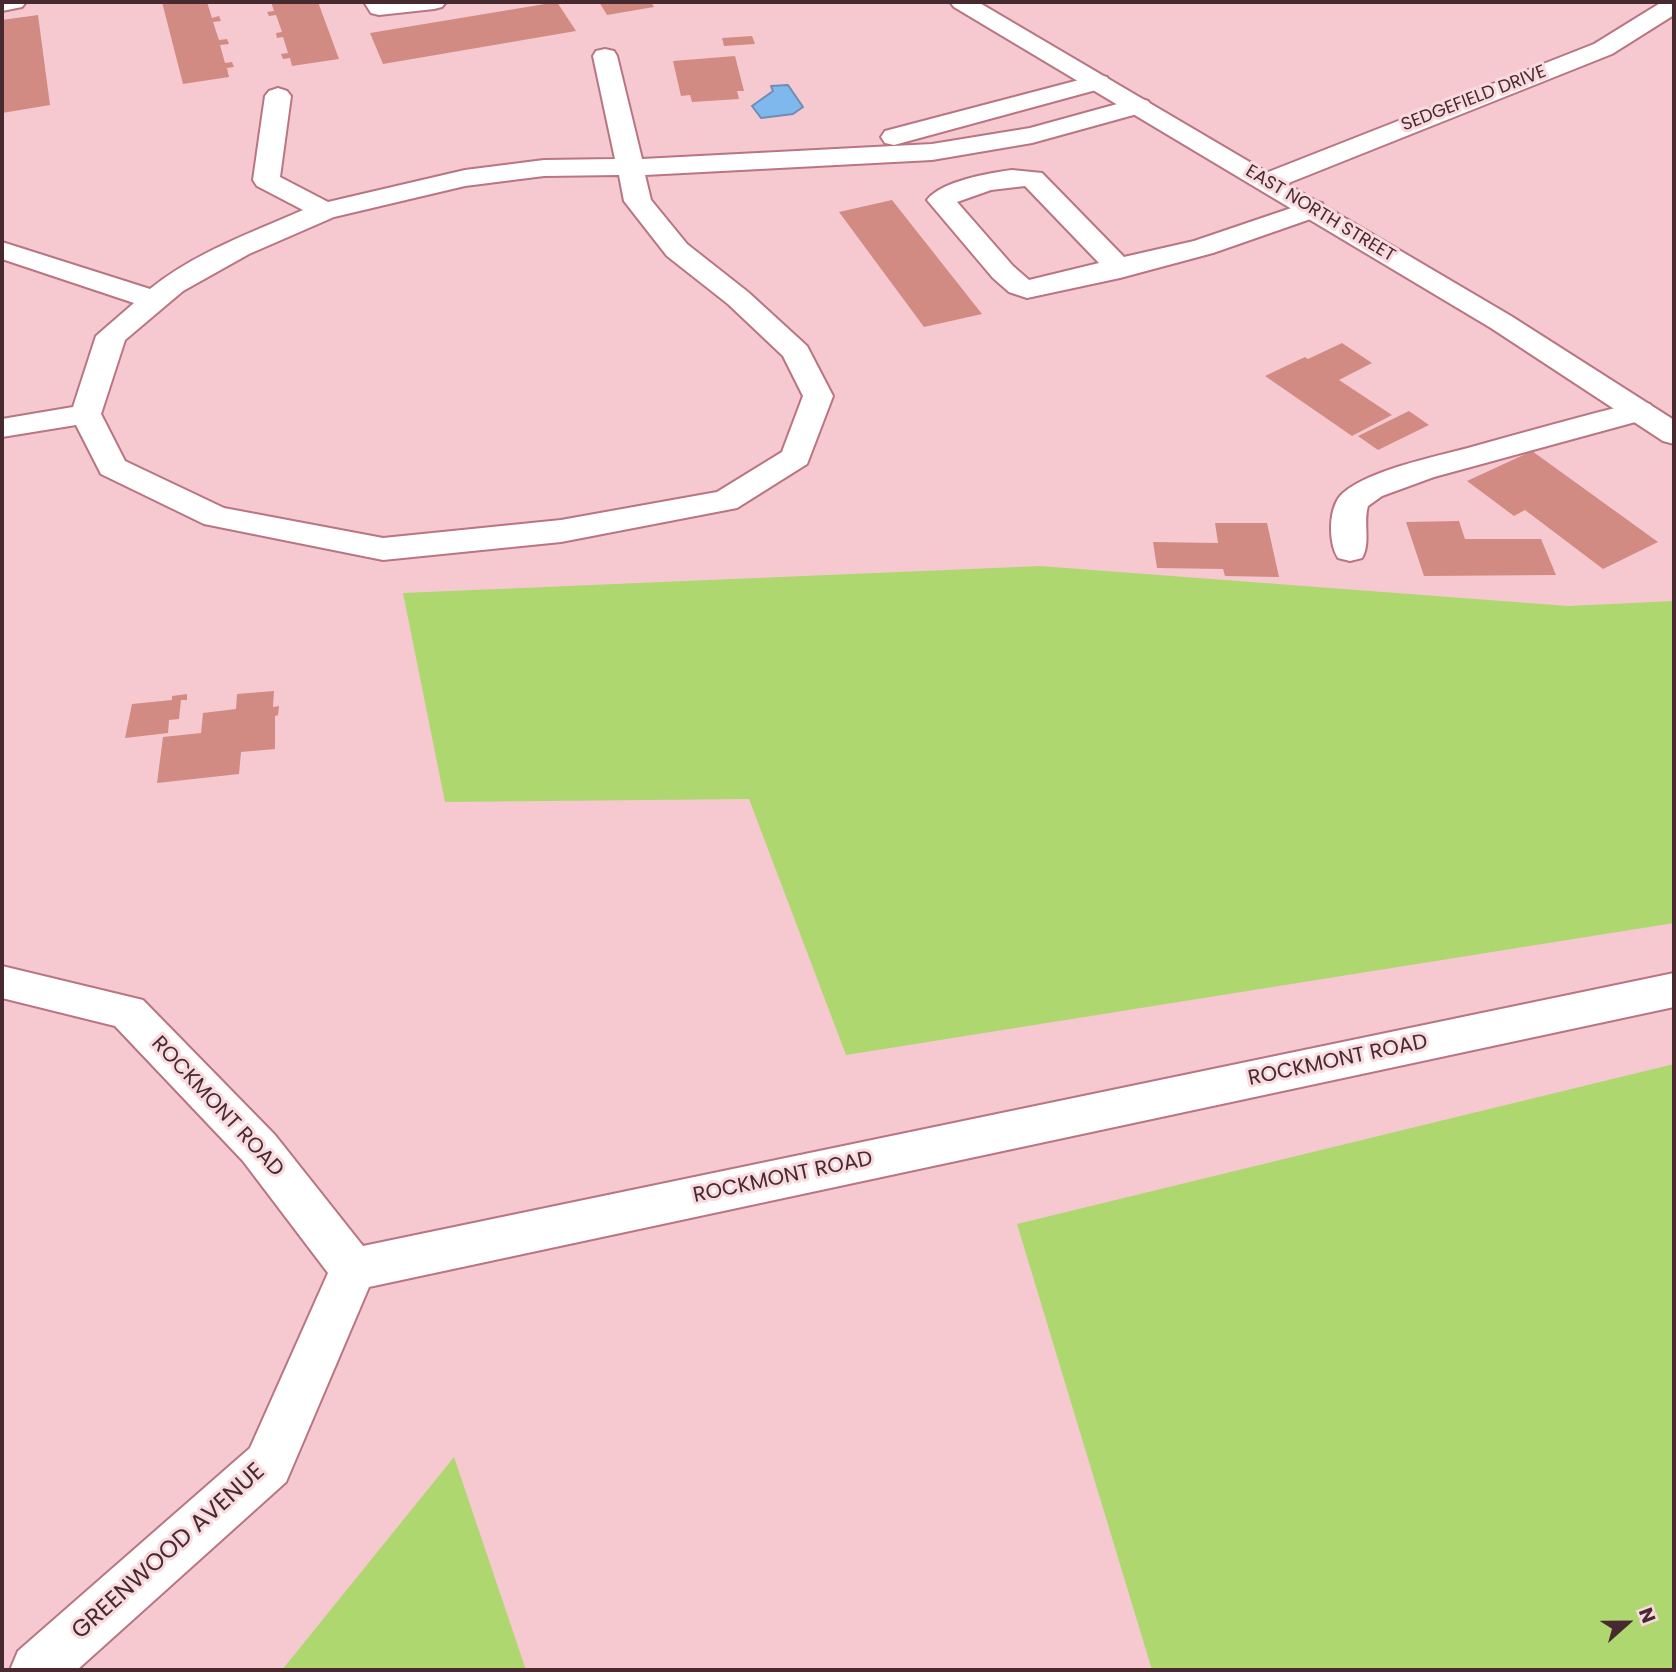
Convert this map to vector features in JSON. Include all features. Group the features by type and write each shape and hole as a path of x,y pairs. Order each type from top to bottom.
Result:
{"street":[{"path":"2,4 14,2"},
{"path":"376,2 379,8 434,2"},
{"name":"EAST NORTH STREET","path":"961,2 1501,322 1674,434"},
{"name":"SEDGEFIELD DRIVE","path":"1267,182 1603,49 1650,22 1674,4"},
{"path":"605,56 628,167 638,201 677,250 738,298 796,352 818,396 796,457 726,501 561,531 383,549 216,517 112,467 86,414 111,336 173,285 239,247 326,211 465,178 544,168 628,167 932,152 1032,135 1139,106"},
{"path":"814,159 1098,82"},
{"path":"278,96 266,180 326,211"},
{"path":"1121,269 1033,179 1013,178 955,192 941,200 1003,272 1019,286 1027,289 1121,269 1203,247 1312,209"},
{"path":"2,250 155,300"},
{"path":"1350,550 1348,519 1353,501 1371,489 1435,466 1639,411"},
{"path":"2,428 86,414"},
{"name":"ROCKMONT ROAD","path":"2,982 128,1012 259,1148 354,1269 1674,990"},
{"name":"GREENWOOD AVENUE","path":"37,1670 268,1465 354,1269"}],"green space":[{"path":"1040,566 1568,606 1674,601 1674,923 846,1055 749,799 445,802 403,593"},
{"path":"1674,1064 1674,1670 1152,1670 1017,1224"},
{"path":"454,1457 526,1670 282,1670"}],"water":[{"path":"788,85 803,107 793,114 761,118 752,106 773,91 771,86"}],"building":[{"path":"162,2 207,2 212,18 219,16 221,21 213,22 219,40 227,39 229,44 220,45 225,63 232,62 234,67 227,68 229,77 183,84"},
{"path":"271,2 318,2 339,59 292,66 290,58 283,59 281,54 288,53 283,37 277,38 276,33 282,32 276,15 269,16 267,12 274,11"},
{"path":"557,2 576,31 383,64 370,33"},
{"path":"599,2 651,2 654,7 607,15"},
{"path":"38,15 50,105 2,113 2,20"},
{"path":"752,36 755,44 724,46 722,38"},
{"path":"735,56 744,91 737,91 739,99 692,102 690,95 681,96 673,61"},
{"path":"892,200 982,314 924,327 839,212"},
{"path":"1342,343 1372,363 1339,380 1392,415 1352,436 1265,376"},
{"path":"1409,411 1429,425 1378,450 1358,436"},
{"path":"1532,451 1658,542 1603,569 1525,510 1514,516 1467,481"},
{"path":"1459,521 1465,539 1541,539 1556,575 1424,576 1406,522"},
{"path":"1215,523 1267,523 1279,577 1225,576 1223,569 1157,568 1153,542 1218,543"},
{"path":"274,691 273,707 279,706 278,715 275,716 275,749 241,752 239,774 157,783 163,737 201,733 203,713 236,709 237,694"},
{"path":"187,694 187,700 181,700 179,719 169,720 168,733 125,738 132,704 172,700 172,696"}]}
